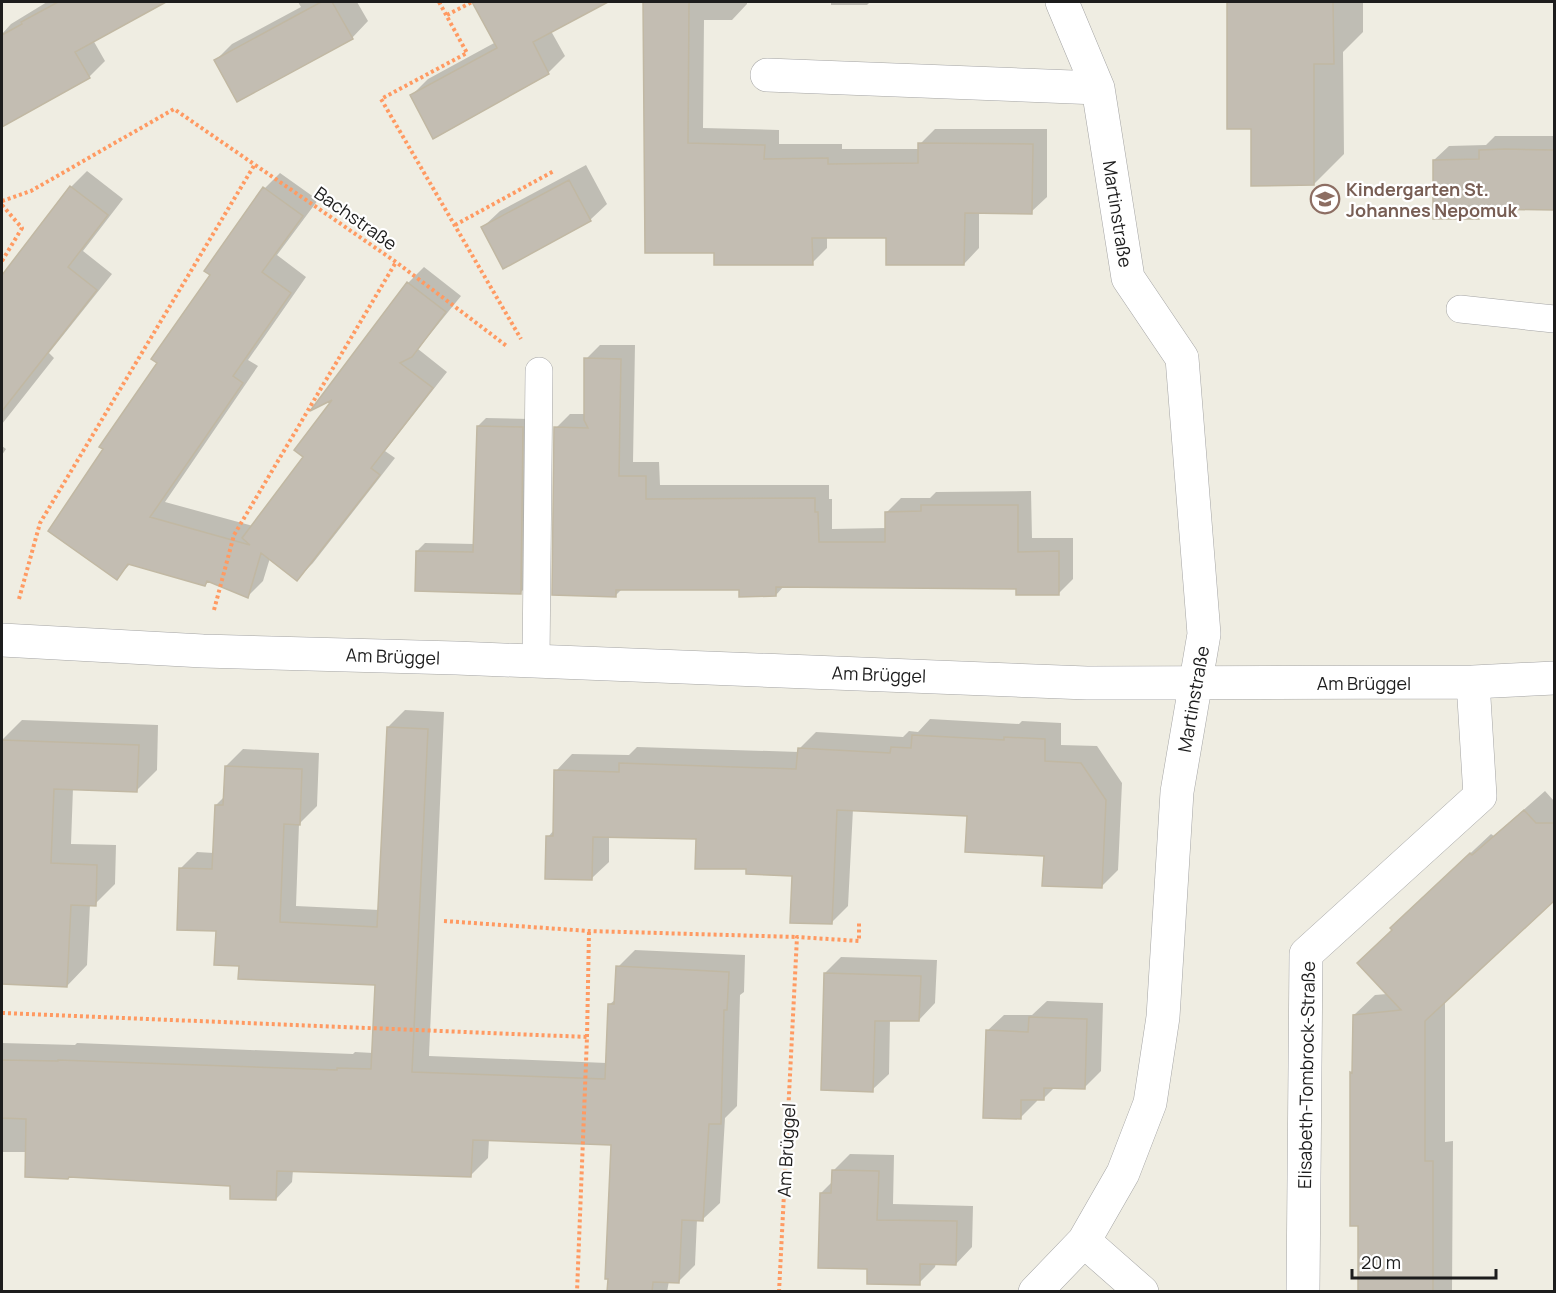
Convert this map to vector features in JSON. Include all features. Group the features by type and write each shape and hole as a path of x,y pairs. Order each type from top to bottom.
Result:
{"street":[{"name":"Martinstraße","path":"1035,1292 1084,1241 1123,1173 1150,1103 1163,1017 1177,792 1204,634 1182,358 1128,278 1098,88 1062,2"},
{"path":"767,75 1098,88"},
{"name":"Am Brüggel","path":"5,640 203,651 536,661 1087,683 1473,682 1554,678"},
{"name":"Elisabeth-Tombrock-Straße","path":"1303,1292 1306,954 1480,796 1473,682"},
{"path":"1084,1241 1142,1292"}],"lane":[{"path":"1460,309 1554,319"},
{"path":"536,661 539,371"}],"path":[{"path":"439,2 468,53 381,99 539,371"},
{"path":"447,15 472,2"},
{"name":"Bachstraße","path":"2,203 31,191 174,109 396,262 539,371"},
{"path":"5,640 40,523 255,164"},
{"path":"454,225 554,171"},
{"path":"2,203 22,228 2,261"},
{"path":"203,651 234,535 396,262"},
{"path":"444,921 589,931 859,941 859,922"},
{"path":"577,1292 589,931"},
{"name":"Am Brüggel","path":"779,1292 797,937"},
{"path":"2,1013 587,1037"}],"building":[{"path":"58,2 166,2 75,52 90,78 2,127 2,35"},
{"path":"321,2 332,2 353,39 237,102 214,60"},
{"path":"472,2 608,2 533,42 549,74 433,139 410,95 497,48"},
{"path":"643,2 689,2 688,143 765,145 764,159 828,158 828,164 918,163 918,143 1033,144 1032,214 965,213 964,265 886,265 886,238 812,238 813,265 714,265 714,253 645,253"},
{"path":"1227,2 1333,2 1334,64 1314,64 1314,185 1251,186 1251,129 1227,129"},
{"path":"1479,150 1554,150 1554,210 1479,209 1479,219 1433,219 1433,160 1479,159"},
{"path":"569,180 591,221 503,269 481,227"},
{"path":"70,186 108,215 68,267 97,290 2,411 2,275"},
{"path":"263,187 303,216 262,272 291,293 233,376 243,383 150,517 250,545 242,538 303,457 294,450 332,400 310,411 407,282 446,312 412,357 400,363 433,388 371,468 380,475 297,581 261,553 248,598 207,581 205,586 128,564 117,580 48,531 103,449 99,447 157,363 151,359 210,275 204,271"},
{"path":"584,358 621,359 619,476 646,476 646,499 815,498 819,542 885,542 885,512 921,511 921,505 1018,505 1018,552 1059,551 1059,595 1016,595 1016,589 776,587 776,596 739,597 739,590 616,590 616,597 552,595 554,427 588,428 584,420"},
{"path":"477,426 523,427 521,594 415,591 416,551 473,552"},
{"path":"387,727 428,729 412,1072 605,1079 608,1004 614,1004 616,966 729,972 727,1010 724,1010 721,1124 709,1124 703,1221 682,1220 679,1283 653,1282 652,1292 607,1292 608,1279 605,1279 611,1145 473,1140 471,1177 277,1171 276,1200 230,1199 230,1186 69,1177 68,1179 25,1177 26,1119 2,1118 2,1060 337,1070 337,1068 371,1069 375,985 238,979 239,966 214,965 216,931 177,930 179,868 212,869 215,805 223,805 225,766 302,769 300,825 284,824 280,922 377,927"},
{"path":"912,735 1004,740 1004,737 1045,739 1045,761 1081,763 1106,800 1102,888 1042,886 1044,856 965,852 967,816 837,810 832,924 790,923 792,876 746,874 746,869 695,869 696,839 593,837 592,880 545,879 546,836 553,836 554,770 619,772 619,763 796,769 798,748 890,753 891,747 911,748"},
{"path":"2,740 139,745 137,792 54,789 51,863 97,865 96,906 71,905 67,987 2,984"},
{"path":"1524,810 1536,823 1554,823 1554,901 1425,1021 1425,1161 1433,1161 1433,1292 1358,1292 1358,1226 1350,1226 1350,1072 1352,1073 1353,1015 1401,1010 1357,963 1392,930 1390,928 1470,853 1472,855"},
{"path":"824,973 921,976 919,1021 875,1021 873,1092 821,1090"},
{"path":"1029,1017 1087,1019 1085,1089 1044,1088 1044,1100 1021,1100 1021,1119 983,1118 986,1030 1028,1032"},
{"path":"832,1170 879,1171 877,1220 957,1221 956,1265 920,1264 920,1285 867,1284 867,1269 818,1268 820,1193 831,1193"}],"place":[{"name":"Kindergarten St. Johannes Nepomuk","path":"1325,199"}]}
